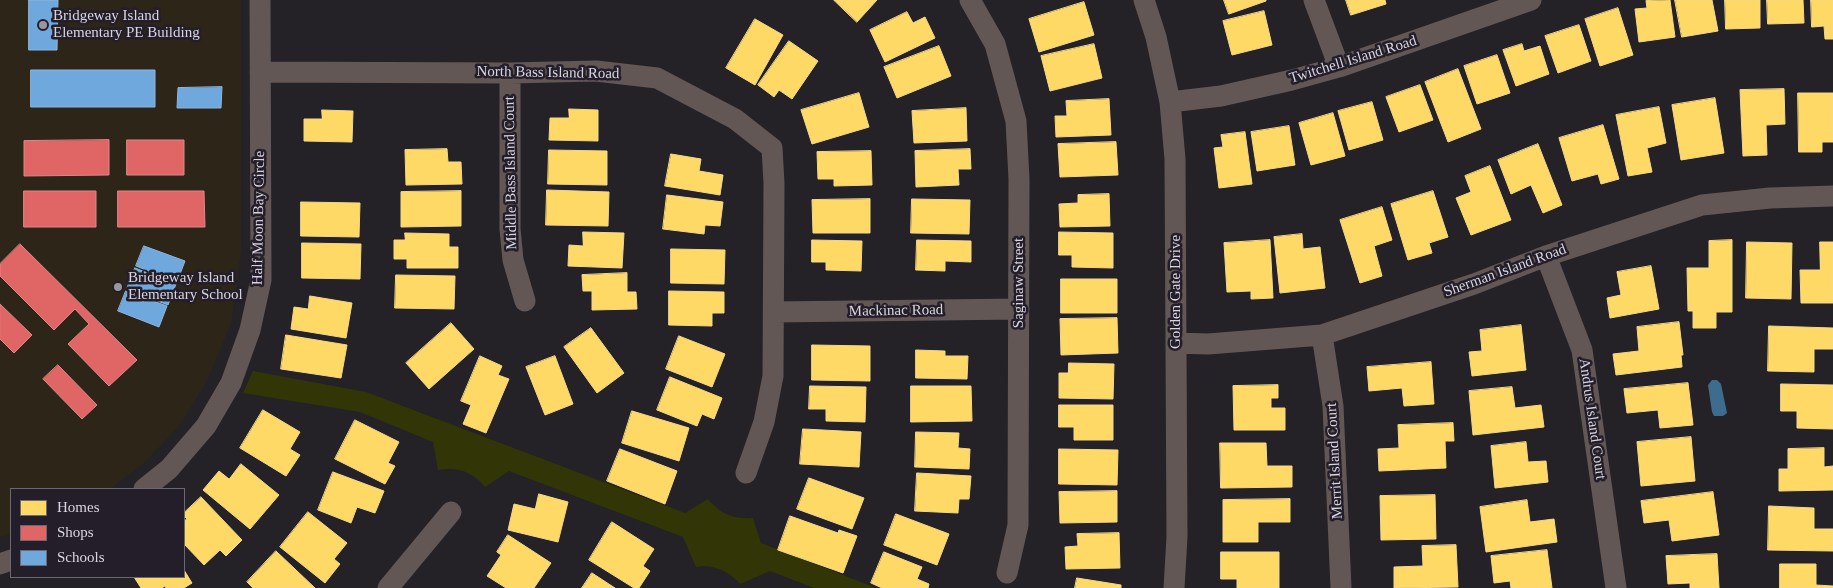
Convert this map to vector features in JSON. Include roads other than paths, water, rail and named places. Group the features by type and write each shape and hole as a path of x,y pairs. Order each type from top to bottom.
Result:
{"street":[{"name":"Half Moon Bay Circle","path":"145,488 169,469 206,426 231,383 250,330 261,280 260,0"},
{"name":"Saginaw Street","path":"970,0 995,44 1016,121 1019,179 1018,526 1006,573"},
{"name":"Golden Gate Drive","path":"1144,0 1156,38 1170,102 1175,159 1177,537 1174,588"},
{"path":"1314,0 1339,67"},
{"name":"Twitchell Island Road","path":"1170,102 1221,96 1339,67 1531,0"},
{"name":"North Bass Island Road","path":"260,72 510,73 596,71 657,78 735,119 772,148 774,183 774,312"},
{"name":"Middle Bass Island Court","path":"510,73 510,229 513,260 525,301"},
{"name":"Sherman Island Road","path":"1177,343 1208,344 1322,335 1474,284 1546,256 1702,205 1770,198 1833,196"},
{"name":"Andrus Island Court","path":"1546,256 1582,350 1616,588"},
{"name":"Mackinac Road","path":"774,312 1019,309"},
{"path":"746,473 764,422 773,376 774,312"},
{"name":"Merrit Island Court","path":"1322,335 1333,406 1341,588"},
{"path":"388,588 451,512"}],"water":[{"path":"1712,380 1717,380 1721,384 1727,413 1723,416 1714,416 1712,412 1708,385"}],"place":[{"name":"Bridgeway Island Elementary PE Building","path":"43,25"},
{"name":"Bridgeway Island Elementary School","path":"118,287"}]}
